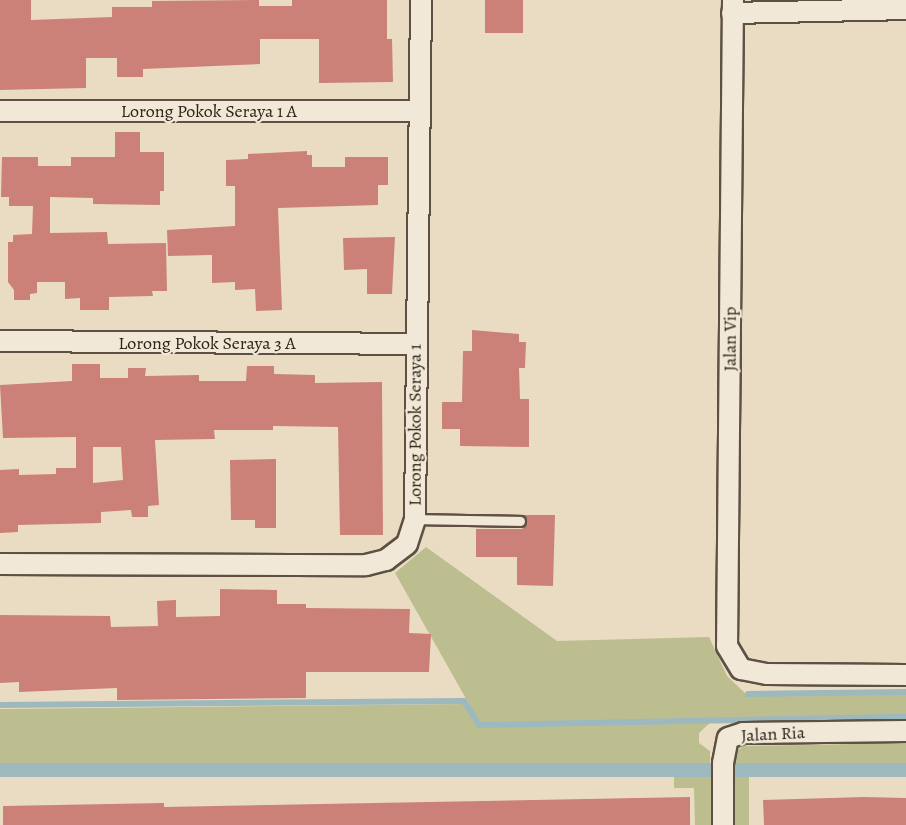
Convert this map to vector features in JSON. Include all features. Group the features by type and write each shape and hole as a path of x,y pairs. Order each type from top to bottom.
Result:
{"street":[{"name":"Lorong Pokok Seraya 1","path":"0,564 366,566 386,560 406,544 415,519 415,344 421,0"},
{"name":"Jalan Vip","path":"906,9 732,6 727,646 741,669 767,674 906,675"},
{"name":"Lorong Pokok Seraya 1 A","path":"0,111 418,111"},
{"name":"Lorong Pokok Seraya 3 A","path":"0,341 415,344"},
{"name":"Jalan Ria","path":"723,825 723,770 728,738 743,733 906,731"}],"lane":[{"path":"415,519 520,521"}],"green space":[{"path":"426,547 557,641 709,637 727,676 747,695 906,694 906,716 712,721 699,733 699,743 710,751 710,763 0,766 0,709 469,704 395,573"},
{"path":"906,743 906,763 734,763 734,753 743,746"},
{"path":"711,776 711,825 695,825 694,788 674,788 674,777"},
{"path":"734,777 749,777 749,825 734,825"}],"water":[{"path":"0,763 906,763 906,777 0,777"}],"building":[{"path":"0,0 31,0 31,20 112,17 112,7 152,7 152,1 259,0 259,6 292,6 292,0 387,0 387,39 392,39 393,82 319,83 319,39 260,39 260,64 143,69 143,77 117,77 117,58 86,58 86,88 0,90"},
{"path":"485,0 523,0 523,33 485,33"},
{"path":"115,132 140,132 140,152 164,152 164,191 160,191 160,205 93,204 93,198 50,197 50,233 107,232 108,244 166,243 167,291 152,291 153,296 109,297 109,310 80,310 80,298 65,299 65,282 37,282 37,293 30,294 30,300 14,300 14,290 8,282 8,242 13,242 13,235 32,234 33,206 9,206 9,197 1,197 2,157 38,157 38,166 71,166 71,157 115,157"},
{"path":"307,151 307,155 312,155 312,167 345,167 345,157 388,157 388,185 378,185 378,205 278,208 282,310 256,311 255,289 235,290 235,282 212,283 212,255 168,256 167,230 235,226 235,186 226,186 226,160 248,159 248,154"},
{"path":"395,237 392,294 367,294 367,269 344,270 343,238"},
{"path":"472,330 519,334 519,342 526,342 525,368 519,368 520,399 529,399 529,447 460,446 460,429 442,429 442,402 462,402 463,351 472,351"},
{"path":"72,364 100,364 100,378 128,378 128,368 146,368 145,376 199,375 199,381 246,381 247,366 274,366 274,374 315,375 315,383 382,382 383,535 340,535 338,427 273,426 273,430 214,430 215,439 155,440 159,505 148,506 148,517 132,517 131,510 101,512 101,523 18,525 18,532 0,533 0,470 19,469 19,475 56,474 56,468 76,468 76,437 3,438 0,385 72,381","holes":["93,447 121,447 123,480 93,483"]},
{"path":"276,459 276,528 255,528 255,520 231,520 230,460"},
{"path":"522,515 555,515 553,586 517,585 517,557 476,557 476,529 522,529 527,522"},
{"path":"220,589 277,590 277,604 306,604 306,608 410,609 409,633 431,634 429,672 306,672 306,698 117,700 117,688 19,692 19,682 0,683 0,615 110,616 111,627 158,626 157,601 176,600 176,617 220,616"},
{"path":"690,797 690,825 3,825 3,806 164,803 164,807"},
{"path":"906,798 906,825 764,825 763,800"}],"waterway":[{"path":"748,694 906,692"},
{"path":"0,705 464,701 479,725 906,717"}]}
